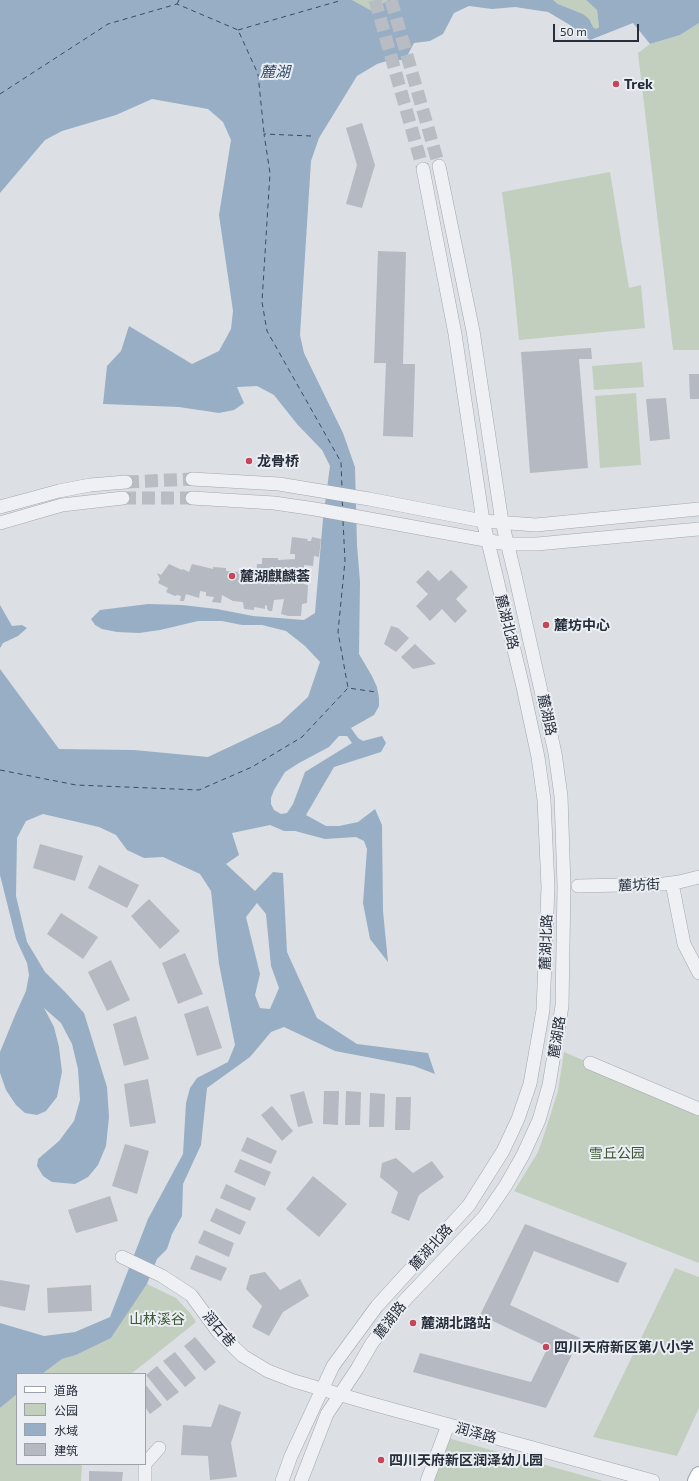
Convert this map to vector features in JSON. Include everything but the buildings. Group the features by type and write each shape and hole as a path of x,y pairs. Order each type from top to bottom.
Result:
{"main road":[{"path":"696,1481 699,1475"}],"street":[{"name":"麓湖路","path":"301,1481 327,1414 357,1369 372,1343 404,1301 484,1217 506,1184 527,1148 539,1120 549,1085 562,1006 564,901 561,796 555,753 502,522 473,331 439,166"},
{"name":"麓湖北路","path":"282,1481 291,1456 333,1366 377,1306 468,1206 503,1151 518,1119 530,1084 543,1010 547,871 544,800 538,757 523,687 483,521 456,334 423,169"},
{"path":"192,479 278,484 370,499 483,521 536,525 699,509"},
{"path":"0,507 52,492 126,482"},
{"path":"75,488 76,502"},
{"path":"0,523 76,502 123,498"},
{"path":"192,498 274,503 366,518 488,542 507,544 537,544 699,529"},
{"path":"547,871 563,870"},
{"name":"麓坊街","path":"578,886 672,883 699,877"},
{"path":"672,883 684,944 699,973"},
{"path":"547,901 564,901"},
{"path":"590,1063 699,1109"},
{"name":"润石巷","path":"122,1257 162,1276 191,1296 219,1333 243,1356 268,1371 321,1389"},
{"name":"润泽路","path":"321,1389 653,1481"},
{"path":"428,1481 448,1425"},
{"path":"146,1463 159,1448"},
{"path":"145,1465 145,1481"}],"green space":[{"path":"352,0 388,0 372,11"},
{"path":"553,0 586,0 597,10 599,27 596,29 583,14 558,4"},
{"path":"699,23 699,350 673,350 638,53 650,44 680,35"},
{"path":"610,172 629,288 641,285 645,328 519,340 502,192"},
{"path":"642,362 644,387 594,390 592,366"},
{"path":"636,393 641,465 600,468 595,396"},
{"name":"雪丘公园","path":"564,1052 699,1109 699,1263 514,1191 538,1152 542,1141 558,1091"},
{"path":"675,1268 699,1277 699,1408 677,1456 593,1437"},
{"name":"山林溪谷","path":"147,1284 176,1298 191,1314 196,1322 132,1373 43,1373 62,1359 76,1355 111,1338"},
{"path":"16,1395 16,1465 82,1465 81,1481 0,1481 0,1408"},
{"path":"448,1438 603,1481 432,1481"}],"water":[{"name":"麓湖","path":"0,0 352,0 372,11 388,0 553,0 558,4 583,14 589,19 593,27 596,29 599,27 597,10 586,0 699,0 699,23 680,35 650,44 633,23 590,40 570,25 548,12 515,7 492,9 469,6 454,13 443,34 430,41 414,43 405,60 390,60 377,64 357,76 319,138 311,161 300,335 304,353 343,433 355,467 357,545 360,582 359,654 377,687 379,706 374,715 351,728 358,738 363,741 382,736 386,743 381,752 334,767 306,815 326,826 339,826 358,822 375,809 382,825 383,911 388,962 370,939 363,903 367,849 364,841 356,837 325,839 295,831 284,831 270,825 232,833 239,855 226,864 255,891 273,872 283,873 287,952 317,1018 357,1044 428,1053 435,1074 414,1066 335,1051 284,1027 271,1032 250,1057 207,1088 201,1145 183,1184 182,1216 172,1234 167,1249 157,1259 147,1284 111,1338 76,1355 62,1359 43,1373 16,1373 16,1395 0,1408 0,1323 44,1336 75,1332 110,1317 148,1219 183,1154 186,1103 190,1088 197,1078 228,1062 235,1045 219,964 211,891 200,874 163,857 144,858 127,850 116,835 99,827 43,814 26,821 17,838 16,896 27,942 45,972 84,1013 107,1087 109,1117 106,1146 98,1165 88,1177 75,1184 52,1182 43,1176 37,1166 38,1159 59,1141 74,1121 80,1100 78,1069 72,1044 61,1023 44,1008 54,1027 59,1047 62,1072 57,1097 46,1111 37,1115 25,1113 16,1105 6,1090 0,1073 0,1052 26,991 29,975 27,963 16,939 0,875 0,669 59,749 134,750 208,757 280,723 308,697 320,662 305,646 286,631 262,625 242,625 222,621 198,621 160,630 139,633 117,632 102,629 95,625 91,619 100,610 148,604 182,605 217,609 253,616 304,620 315,613 323,519 330,466 322,450 297,424 274,395 257,386 237,387 244,403 234,410 219,413 179,407 103,404 107,366 121,351 129,326 192,364 219,351 231,329 233,311 219,215 231,140 223,122 208,109 152,99 116,115 62,131 45,140 0,193","holes":["339,736 347,736 352,743 305,772 293,804 287,813 281,814 274,810 271,804 271,798 285,772 329,747","257,903 266,914 271,966 279,988 270,1009 260,1008 255,995 260,974 246,917"]},
{"path":"0,605 12,626 22,625 27,628 18,636 3,643 0,648"}],"ferry route":[{"path":"177,4 179,0"},
{"path":"238,30 339,1"},
{"path":"0,94 108,24 177,4 238,30 258,74 264,133"},
{"path":"311,136 264,134 270,173 262,302 267,331 341,462 342,488"},
{"path":"342,501 343,508"},
{"path":"343,521 345,561 338,632 348,688"},
{"path":"0,770 76,785 199,790 252,767 302,737 348,688 376,692"}],"tunnel":[{"path":"375,0 423,169"},
{"path":"391,0 439,166"},
{"path":"126,482 192,479"},
{"path":"123,498 192,498"}],"place":[{"name":"Trek","path":"616,84"},
{"name":"龙骨桥","path":"249,461"},
{"name":"麓湖麒麟荟","path":"232,576"},
{"name":"麓坊中心","path":"546,625"},
{"name":"麓湖北路站","path":"413,1323"},
{"name":"四川天府新区第八小学","path":"546,1347"},
{"name":"四川天府新区润泽幼儿园","path":"381,1460"}]}
